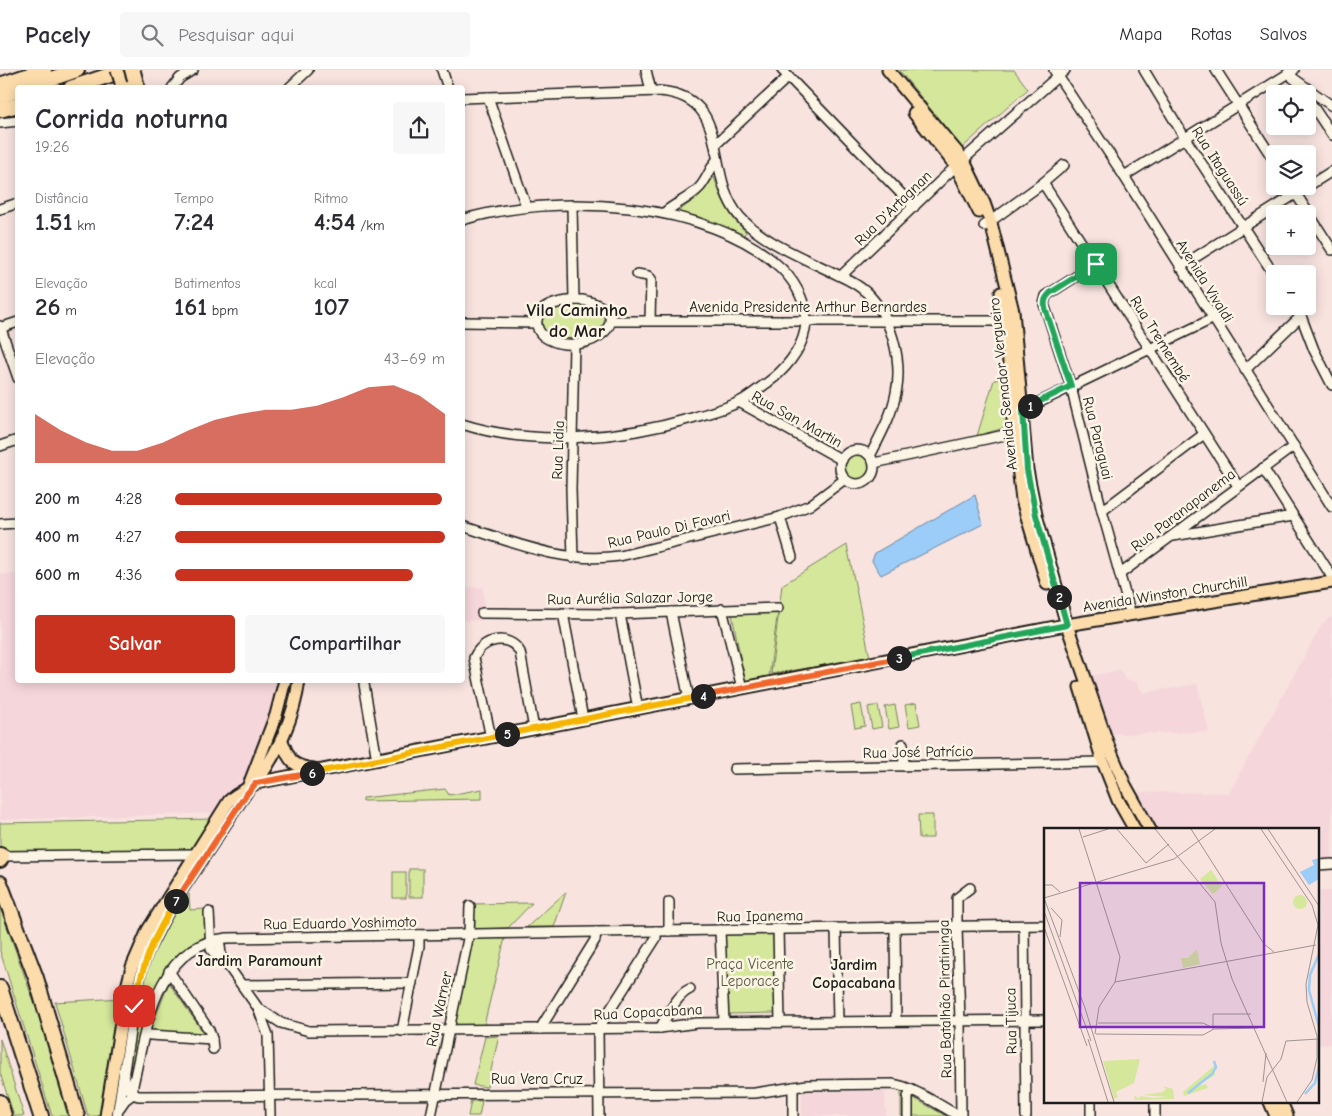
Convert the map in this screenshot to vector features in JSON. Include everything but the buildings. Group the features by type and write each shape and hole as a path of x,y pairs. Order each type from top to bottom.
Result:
{"highway":[{"path":"0,96 17,82 44,70"},
{"path":"0,85 78,70"},
{"path":"91,85 130,79"},
{"path":"0,110 15,106"},
{"path":"0,883 36,978 77,1116"},
{"path":"0,988 41,1116"},
{"path":"0,1018 32,1116"},
{"path":"0,1102 4,1116"}],"main road":[{"path":"117,70 130,79"},
{"name":"Avenida Senador Vergueiro","path":"878,70 960,162"},
{"name":"Avenida Senador Vergueiro","path":"888,70 960,162 976,203 988,224 990,245 1010,324 1023,410 1019,435"},
{"name":"Avenida Senador Vergueiro","path":"1010,324 1012,394 1019,435 1022,500 1064,626 1108,745 1125,785 1149,828"},
{"path":"1012,394 1023,410"},
{"name":"Avenida Winston Churchill","path":"251,787 283,778 1064,626 1332,582"},
{"name":"Avenida Senador Vergueiro","path":"1064,626 1103,762 1116,795 1134,828"},
{"path":"251,787 276,715 284,683"},
{"path":"106,1116 126,991 132,967 148,930 194,854 230,801 251,787 272,760 290,720 298,683"},
{"path":"282,741 290,760 289,772 283,778"},
{"name":"Avenida Winston Churchill","path":"290,760 297,766 325,770"},
{"path":"1271,1104 1276,1116"},
{"path":"1282,1104 1287,1116"}],"street":[{"path":"174,85 180,78 193,70"},
{"path":"442,70 447,85"},
{"path":"646,70 651,91"},
{"path":"782,70 914,207"},
{"name":"Rua Itaguassú","path":"1144,70 1185,138 1268,265"},
{"path":"1216,70 1266,148"},
{"path":"291,85 303,71"},
{"name":"Rua D'Artagnan","path":"841,276 960,162 1059,72"},
{"name":"Avenida Vivaldi","path":"1059,72 1332,508"},
{"path":"1124,176 1238,104 1292,73"},
{"path":"1292,73 1299,85"},
{"path":"1292,73 1329,104"},
{"path":"715,145 788,78"},
{"path":"465,98 651,91 678,95 698,107 709,121 717,160 734,210 746,223 790,252 841,276 867,293 886,320 895,348 898,376 896,393 872,460 872,475 864,482 852,483 845,479 840,470 846,453 853,450 864,451 872,460"},
{"path":"488,97 526,206"},
{"path":"1329,104 1320,104 1316,112 1332,135"},
{"path":"0,124 15,122"},
{"path":"664,213 687,198 698,188 717,160"},
{"path":"988,224 1064,165"},
{"path":"1316,179 1332,171"},
{"name":"Rua Tremembé","path":"1043,183 1238,486"},
{"path":"1180,267 1243,227 1286,195"},
{"path":"1296,195 1332,250"},
{"path":"0,209 15,204"},
{"path":"465,219 526,206 598,206 664,213 728,235 772,260 786,273 799,292 803,303 805,320 805,331 801,342 786,366 774,378 739,402 713,412 653,429 631,433 573,437 516,435 491,432 465,425"},
{"path":"572,206 574,300"},
{"name":"Rua Paraguai","path":"1096,264 1050,293 1044,300 1071,386 1102,511 1131,615"},
{"path":"637,274 648,276 651,280 650,320"},
{"path":"574,300 588,302 603,308 611,321 607,330 600,336 586,342 574,344 561,343 545,337 540,334 536,323 540,314 551,305 574,300"},
{"path":"1245,370 1301,316 1314,350 1332,385"},
{"path":"1023,410 1212,319"},
{"name":"Avenida Presidente Arthur Bernardes","path":"611,321 886,320 1010,324"},
{"path":"465,322 536,323"},
{"path":"15,323 0,327 15,370"},
{"name":"Rua Lidia","path":"573,558 571,489 574,344"},
{"name":"Rua San Martin","path":"739,402 842,460"},
{"path":"1102,511 1204,434"},
{"path":"872,460 1019,435"},
{"path":"0,446 15,441"},
{"name":"Rua Paranapanema","path":"1120,574 1294,446"},
{"path":"1263,468 1332,577"},
{"name":"Rua Paulo Di Favari","path":"465,527 548,554 573,558 620,556 780,516 810,505 845,479"},
{"path":"780,516 792,557"},
{"path":"1170,537 1293,516"},
{"path":"0,524 15,523"},
{"name":"Rua Aurélia Salazar Jorge","path":"482,613 620,614 778,608"},
{"path":"722,610 742,688"},
{"path":"671,612 689,699"},
{"path":"563,613 583,720"},
{"path":"620,614 638,709"},
{"path":"491,738 474,658 477,651 494,640 506,640 514,643 520,652 534,729"},
{"path":"364,684 378,760"},
{"path":"903,744 904,766"},
{"name":"Rua José Patrício","path":"734,768 1103,762"},
{"path":"117,1113 134,1006 148,950 169,911 251,787"},
{"path":"1,857 194,854"},
{"name":"Rua Batalhão Piratininga","path":"960,1116 958,898 970,888"},
{"path":"669,902 669,931"},
{"name":"Rua Warner","path":"431,1116 448,1030 472,934 470,906"},
{"path":"210,912 211,940"},
{"name":"Rua Ipanema","path":"472,934 1044,925"},
{"name":"Rua Tijuca","path":"1024,926 1026,1116"},
{"path":"836,928 838,1022"},
{"path":"894,928 896,1021"},
{"path":"778,929 780,1022"},
{"path":"720,930 724,1022"},
{"path":"599,1116 598,1029 656,938 656,931"},
{"path":"540,1029 596,940 596,932"},
{"name":"Rua Eduardo Yoshimoto","path":"211,940 227,938 472,934"},
{"path":"402,1031 420,942 419,935"},
{"path":"133,1094 133,1086 148,1022 158,993 169,971 180,959 211,940"},
{"path":"211,940 220,945 221,956 258,1008 268,1035"},
{"path":"169,971 206,1025 212,1039 213,1049"},
{"path":"242,985 412,983"},
{"path":"660,1028 680,997 690,988"},
{"name":"Rua Copacabana","path":"258,1008 272,1018 295,1028 309,1031 660,1028 693,1023 724,1022 1044,1020"},
{"path":"270,1116 271,1094 268,1035 272,1018"},
{"path":"150,1035 212,1039"},
{"path":"123,1071 127,1087 133,1094"},
{"name":"Rua Vera Cruz","path":"133,1094 139,1096 435,1093 755,1093 807,1085 892,1084 911,1090 960,1116"},
{"path":"793,1087 793,1116"},
{"path":"908,1116 908,1097 911,1090"},
{"path":"117,1113 125,1100 133,1094"}],"shaded area":[{"path":"0,574 15,574 15,683 280,683 267,724 243,783 230,794 217,813 0,820"},
{"path":"483,587 484,620 465,621 465,588"},
{"path":"1332,617 1332,860 1320,860 1320,828 1152,828 1135,796 1137,792 1229,793 1321,626"},
{"path":"1120,670 1125,680 1137,682 1143,693 1197,684 1209,732 1110,734 1091,676"},
{"path":"1320,891 1332,891 1332,1044 1320,1045"},
{"path":"885,1091 886,1116 802,1116 802,1092"}],"green space":[{"path":"899,70 1014,70 1028,89 962,148"},
{"path":"714,177 719,192 734,220 746,232 744,235 729,228 677,212 697,198"},
{"path":"589,305 604,311 609,325 586,340 570,341 557,338 548,333 543,326 543,319 548,312 560,307"},
{"path":"1003,379 1007,427 977,436 994,380"},
{"path":"857,451 863,452 868,456 872,461 872,473 868,478 863,482 857,483 851,482 846,478 842,473 841,467 842,461 846,456 851,452"},
{"path":"847,545 870,658 771,674 782,585"},
{"path":"778,610 769,677 745,682 732,614"},
{"path":"916,703 920,725 909,727 905,705"},
{"path":"861,704 865,726 855,728 851,706"},
{"path":"878,705 882,727 872,729 868,707"},
{"path":"895,705 899,727 889,729 885,707"},
{"path":"445,789 449,795 482,789 482,799 363,801 363,798"},
{"path":"918,815 933,815 933,838 919,838"},
{"path":"216,819 195,851 4,852 0,847 0,823"},
{"path":"409,869 423,869 423,897 409,897"},
{"path":"393,872 406,872 406,898 393,898"},
{"path":"566,892 554,927 527,927"},
{"path":"189,894 190,910 205,909 205,938 167,967 133,1067 128,1066 146,969 157,940"},
{"path":"532,903 508,928 475,929 474,904"},
{"path":"0,907 57,1067 70,1116 52,1116 0,951"},
{"name":"Praça Vicente Leporace","path":"773,932 775,1013 728,1014 724,933"},
{"path":"472,938 505,938 484,1025 454,1026"},
{"path":"169,983 205,1035 150,1031"},
{"path":"122,998 102,1116 88,1116 55,1002"},
{"path":"499,1036 487,1087 473,1085 485,1037"},
{"path":"0,1039 24,1116 14,1116 0,1073"},
{"path":"901,1091 946,1116 901,1116"},
{"path":"471,1101 482,1101 479,1116 468,1116"}],"water":[{"path":"975,495 983,524 881,575 872,561 875,553"}],"district":[{"name":"Vila Caminho do Mar","path":"577,320"},
{"name":"Jardim Paramount","path":"259,961"},
{"name":"Jardim Copacabana","path":"854,974"}],"route":[{"path":"134,1006 148,950 169,911 245,796 256,783 1067,625 1036,515 1027,470 1023,410 1071,386 1044,300 1050,293 1096,264"}]}
